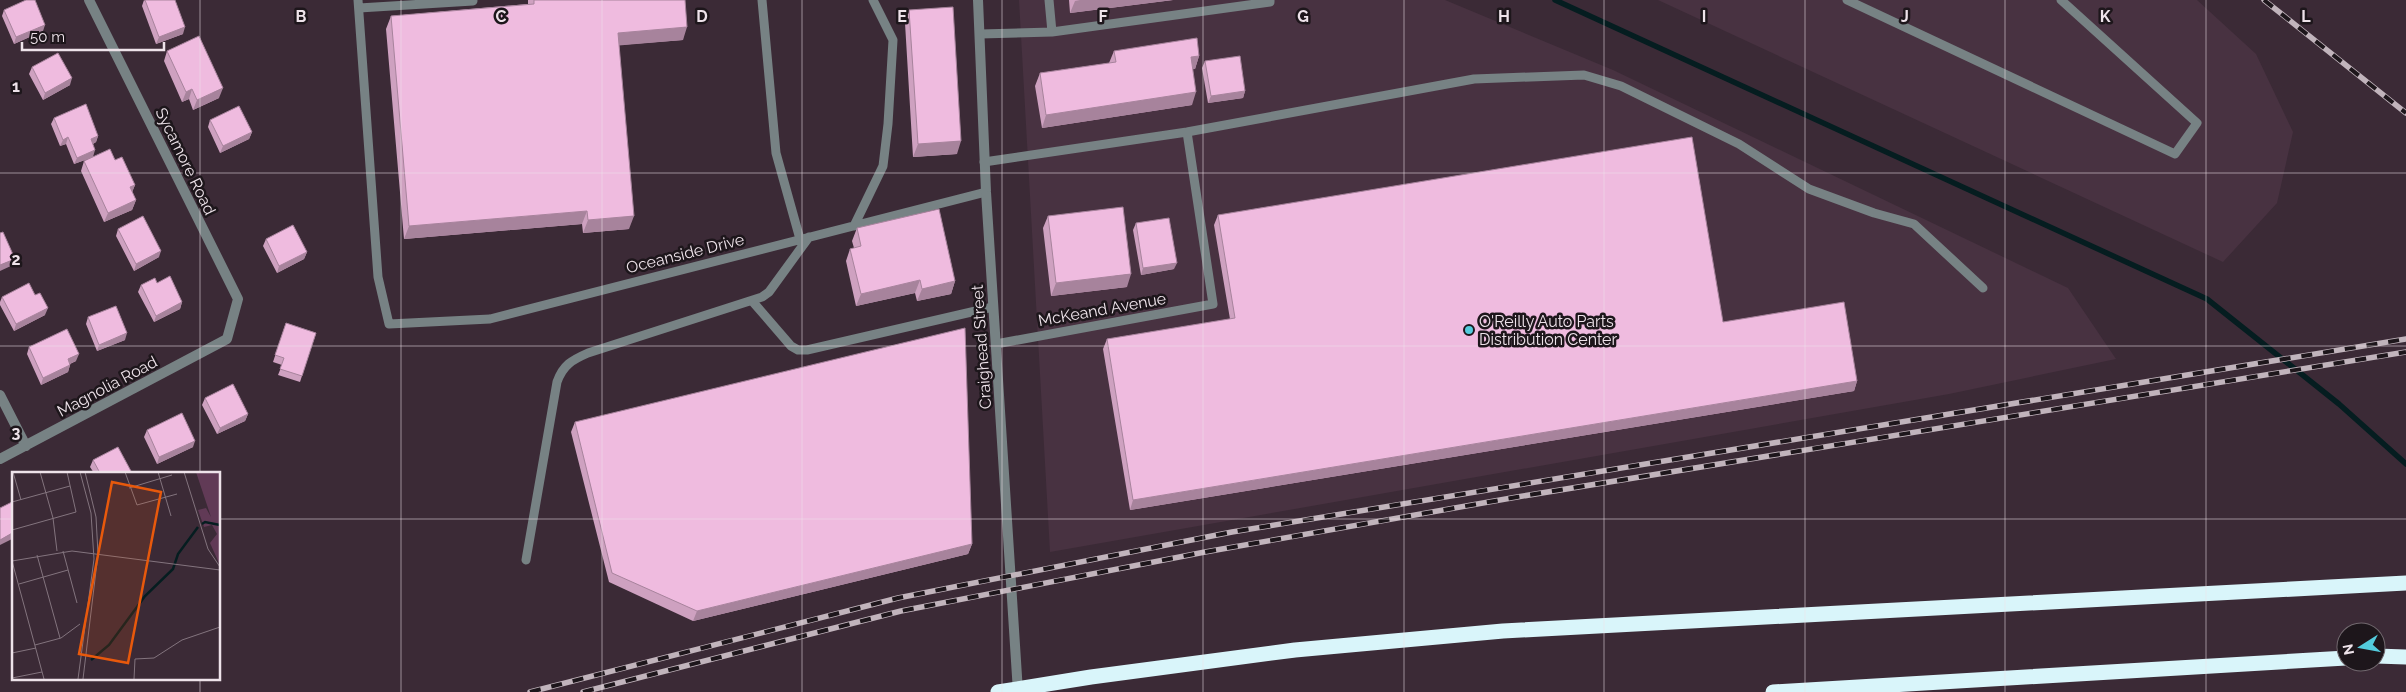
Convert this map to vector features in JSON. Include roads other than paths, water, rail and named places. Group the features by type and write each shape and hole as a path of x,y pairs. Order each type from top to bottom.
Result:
{"highway":[{"path":"2355,585 2406,577"},
{"path":"998,692 1091,677 1295,650 1504,632 2406,582"},
{"path":"2386,656 2402,657"},
{"path":"1773,692 2336,659"}],"street":[{"name":"Sycamore Road","path":"89,0 238,299 227,339"},
{"name":"Craighead Street","path":"978,0 984,162 1018,692"},
{"name":"Magnolia Road","path":"0,459 227,339"},
{"path":"0,395 26,446"}],"lane":[{"path":"526,560 557,382 562,370 571,361 588,353 753,302 769,292 804,238 776,153 762,0"},
{"path":"854,226 883,166 888,124 893,40 873,0"},
{"path":"1049,0 1052,32"},
{"path":"980,34 1052,32 1270,2 1270,0"},
{"path":"1847,0 2175,154 2197,123 2061,0"},
{"path":"358,4 473,1"},
{"name":"Oceanside Drive","path":"358,4 378,277 389,324 490,319 986,192"},
{"path":"984,162 1187,132 1474,80 1584,75 1621,86 1739,144 1809,189 1874,213 1914,224 1983,288"},
{"name":"McKeand Avenue","path":"996,344 1213,304 1187,132"},
{"path":"753,302 791,346 798,350 816,348 993,307"}],"waterway":[{"path":"1555,0 2207,299 2339,404 2406,464"}],"railway":[{"path":"2264,0 2406,113"},
{"path":"530,692 898,598 1232,532 2406,339"},
{"path":"583,692 901,611 1205,552 1517,497 2406,352"}],"place":[{"name":"O'Reilly Auto Parts Distribution Center","path":"1469,330"}]}
